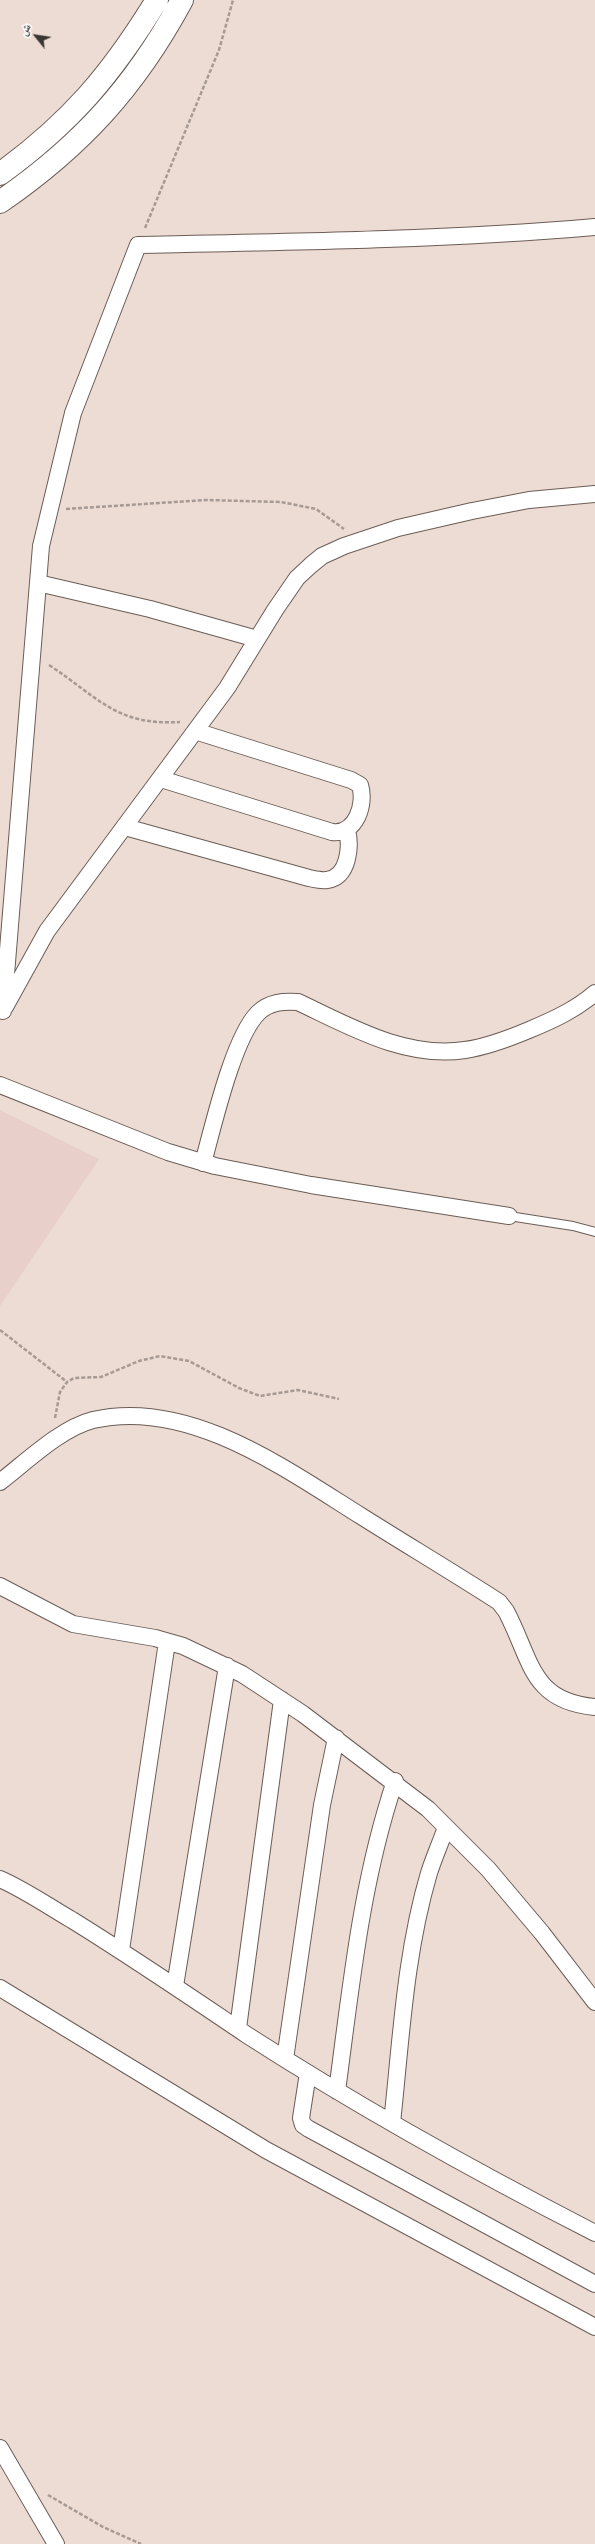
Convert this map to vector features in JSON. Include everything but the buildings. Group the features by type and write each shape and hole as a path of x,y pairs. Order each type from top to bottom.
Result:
{"highway":[{"path":"0,174 38,146 73,114 104,78 133,40 157,0"},
{"path":"0,202 62,155 120,97 155,46 182,0"}],"street":[{"path":"1,1014 33,654 41,546 73,413 138,245 299,242 536,232 595,226"},
{"path":"1,1014 48,930 227,688 297,578 311,565 322,556 398,528 472,510 530,500 595,494"},
{"path":"38,583 150,609 257,639"},
{"path":"161,779 332,832 341,833 347,830 360,809 363,798 360,785 199,725"},
{"path":"125,827 309,878 327,880 334,878 346,863 350,846 347,830"},
{"path":"203,1162 230,1071 241,1041 258,1014 272,1004 283,1001 298,1002 390,1043 426,1050 465,1050 519,1034 564,1015 595,993"},
{"path":"0,1085 168,1152 203,1162 311,1185 509,1216"},
{"path":"0,1482 49,1444 74,1427 92,1420 140,1416 172,1420 228,1440 258,1454 499,1602 506,1610 536,1674 546,1690 564,1701 595,1707"},
{"path":"0,1586 73,1624 183,1646 226,1666 282,1700 395,1782 428,1809 488,1869 542,1933 595,2002"},
{"path":"121,1950 168,1642"},
{"path":"175,1986 226,1666"},
{"path":"238,2028 282,1700"},
{"path":"285,2059 322,1805 336,1738"},
{"path":"337,2091 367,1878 376,1838 395,1782"},
{"path":"392,2123 416,1929 430,1872 446,1827"},
{"path":"0,1878 20,1888 121,1950 285,2059 337,2091 392,2123 595,2233"},
{"path":"0,1988 266,2150 595,2327"},
{"path":"308,2073 301,2118 303,2125 309,2130 595,2284"},
{"path":"0,2448 56,2544"}],"lane":[{"path":"509,1216 573,1226 595,1232"}],"path":[{"path":"138,245 218,50 233,0"},
{"path":"50,510 206,500 281,502 316,509 360,541"},
{"path":"33,654 72,680 94,700 122,715 149,722 199,725"},
{"path":"0,1330 67,1382"},
{"path":"49,1444 60,1392 67,1382 74,1378 101,1377 143,1359 160,1356 189,1361 233,1385 260,1396 298,1390 339,1399"},
{"path":"27,2492 31,2487 36,2487 84,2517 141,2544"}],"shaded area":[{"path":"0,1110 99,1159 0,1306"}]}
